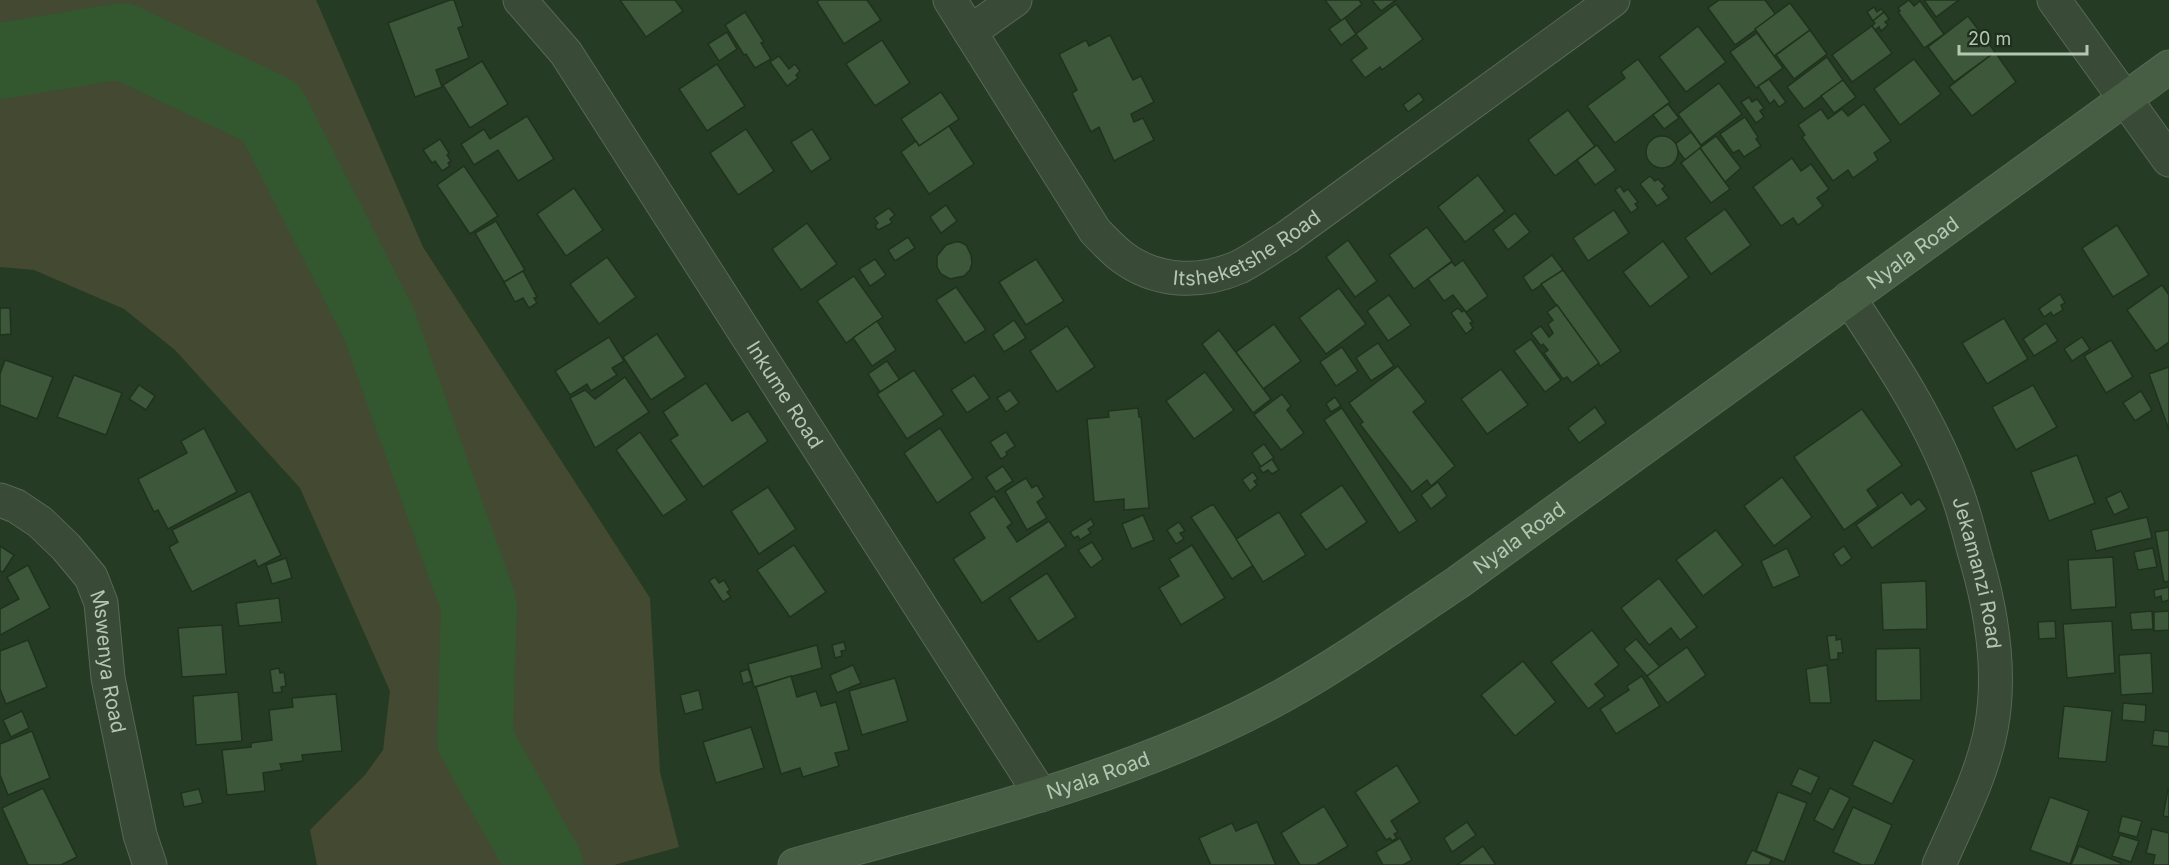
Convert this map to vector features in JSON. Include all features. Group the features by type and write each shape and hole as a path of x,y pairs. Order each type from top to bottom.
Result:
{"street":[{"name":"Inkume Road","path":"520,0 566,53 1041,795"},
{"name":"Itsheketshe Road","path":"950,0 1095,231 1122,257 1149,272 1174,278 1199,279 1239,266 1286,238 1613,0"},
{"path":"970,32 1015,0"},
{"path":"2054,0 2169,160"},
{"name":"Nyala Road","path":"795,865 1041,795 1172,748 1281,696 1339,661 1457,583 2169,67"},
{"name":"Jekamanzi Road","path":"1849,298 1900,376 1937,445 1957,493 1986,593 1995,639 1991,729 1977,778 1939,865"},
{"name":"Mswenya Road","path":"0,500 16,506 40,522 66,547 91,577 101,603 108,678 140,835 150,865"}],"green space":[{"path":"0,0 316,0 423,247 650,598 660,772 679,847 614,865 317,865 310,830 365,775 383,750 390,691 300,488 175,350 124,309 34,270 0,267"}],"building":[{"path":"454,0 463,26 458,28 469,58 436,70 442,87 415,97 388,23"},
{"path":"620,0 675,0 683,11 646,37"},
{"path":"819,0 867,0 881,20 844,44 817,2"},
{"path":"1325,0 1359,0 1362,4 1341,21"},
{"path":"1372,0 1396,0 1381,11"},
{"path":"1719,0 1765,0 1776,15 1735,45 1708,8"},
{"path":"1909,0 1914,6 1920,1 1944,34 1924,48 1898,12 1900,11 1898,8"},
{"path":"1924,0 1959,0 1936,17"},
{"path":"1790,3 1810,30 1774,56 1755,29"},
{"path":"1396,4 1423,39 1382,70 1380,67 1365,78 1351,60 1367,48 1356,34"},
{"path":"1874,7 1877,12 1881,9 1884,12 1873,21 1867,12"},
{"path":"745,12 764,42 761,43 771,59 755,68 725,25"},
{"path":"1884,12 1889,19 1885,22 1888,25 1881,31 1879,27 1875,30 1872,26 1875,23 1873,21"},
{"path":"1968,16 1995,52 1954,82 1928,47"},
{"path":"1345,18 1356,34 1341,45 1329,29"},
{"path":"1698,26 1726,62 1686,92 1659,57"},
{"path":"1872,26 1892,53 1852,82 1832,55"},
{"path":"1810,30 1827,54 1794,79 1776,55"},
{"path":"727,32 737,49 719,61 708,44"},
{"path":"1757,33 1783,68 1756,88 1730,52"},
{"path":"1110,35 1133,80 1141,76 1154,102 1131,114 1134,122 1143,118 1154,140 1114,161 1099,127 1091,132 1072,93 1077,90 1059,54 1086,40 1089,46"},
{"path":"882,40 910,83 875,106 846,64"},
{"path":"1995,52 2016,82 1972,116 1949,87"},
{"path":"779,56 789,69 795,64 800,71 796,75 798,78 787,86 770,62"},
{"path":"1827,57 1843,80 1804,109 1787,87"},
{"path":"1638,59 1670,102 1615,143 1587,106 1625,78 1621,72"},
{"path":"1914,59 1941,94 1900,125 1874,89"},
{"path":"482,61 508,104 470,128 443,85"},
{"path":"717,64 745,106 707,131 679,89"},
{"path":"1769,79 1786,102 1779,107 1774,100 1770,104 1758,86"},
{"path":"1843,80 1856,97 1834,113 1821,96"},
{"path":"1719,83 1742,114 1701,145 1678,114"},
{"path":"941,92 959,119 919,146 901,119"},
{"path":"1419,93 1424,100 1408,112 1403,105"},
{"path":"1749,97 1752,102 1757,99 1764,108 1760,111 1764,117 1756,123 1741,102"},
{"path":"1668,104 1679,118 1664,129 1653,115"},
{"path":"1864,104 1891,141 1874,153 1878,160 1853,178 1848,170 1833,181 1802,137 1805,135 1798,125 1821,109 1828,119 1842,109 1848,116"},
{"path":"1568,110 1595,146 1555,176 1528,140"},
{"path":"527,116 554,159 518,181 498,150 474,165 461,144 484,129 490,139"},
{"path":"1745,117 1761,146 1744,157 1739,150 1733,153 1720,134"},
{"path":"949,126 974,164 929,194 901,152 916,141 919,146"},
{"path":"746,129 774,171 738,195 710,153"},
{"path":"812,129 831,159 811,172 791,142"},
{"path":"1691,132 1702,147 1685,160 1674,145"},
{"path":"1662,136 1673,141 1678,152 1673,163 1662,168 1651,163 1646,152 1651,141"},
{"path":"1716,136 1741,168 1725,182 1700,148"},
{"path":"440,139 451,161 448,163 450,166 442,171 435,161 432,163 423,150"},
{"path":"1597,145 1616,170 1595,185 1577,160"},
{"path":"1700,148 1730,189 1711,203 1681,163"},
{"path":"1792,158 1801,171 1811,164 1829,189 1817,198 1823,206 1798,225 1793,218 1781,226 1753,187"},
{"path":"464,166 498,216 470,234 437,185"},
{"path":"1478,175 1505,211 1465,242 1438,207"},
{"path":"1650,176 1655,181 1658,179 1665,186 1662,189 1669,198 1657,206 1640,184"},
{"path":"1620,186 1624,192 1628,189 1638,202 1635,204 1638,208 1631,213 1615,190"},
{"path":"574,188 603,230 566,256 537,214"},
{"path":"946,205 957,221 941,233 930,217"},
{"path":"889,208 895,215 890,219 892,223 878,230 875,226 878,223 874,218"},
{"path":"1725,209 1751,245 1711,274 1685,238"},
{"path":"1614,210 1629,233 1588,261 1573,238"},
{"path":"1515,213 1530,232 1508,250 1493,230"},
{"path":"496,221 525,270 504,282 475,233"},
{"path":"807,223 837,264 801,290 772,249"},
{"path":"2117,225 2149,275 2113,297 2082,248"},
{"path":"1427,227 1452,261 1414,289 1389,255"},
{"path":"908,237 915,248 895,261 888,250"},
{"path":"1348,240 1377,281 1355,297 1326,257"},
{"path":"1663,241 1689,277 1650,307 1623,272"},
{"path":"955,242 966,245 972,263 970,270 964,276 950,279 941,274 937,267 937,256 946,245"},
{"path":"1552,255 1563,270 1532,291 1523,277"},
{"path":"607,257 636,297 599,324 570,284"},
{"path":"875,259 886,275 870,286 859,269"},
{"path":"1036,259 1064,301 1026,325 999,282"},
{"path":"1463,260 1488,296 1466,312 1453,295 1444,301 1428,279 1452,262 1455,266"},
{"path":"1563,270 1621,351 1600,366 1541,284"},
{"path":"523,271 537,297 534,298 537,303 529,308 523,298 515,302 504,282"},
{"path":"854,276 883,317 846,343 817,301"},
{"path":"2162,285 2169,295 2169,342 2156,351 2127,310"},
{"path":"956,287 986,330 965,343 936,300"},
{"path":"1339,288 1366,324 1326,354 1299,318"},
{"path":"2060,294 2065,303 2061,305 2063,310 2053,316 2051,312 2044,317 2039,309"},
{"path":"1389,295 1411,325 1388,341 1367,311"},
{"path":"1557,305 1599,363 1572,383 1567,377 1563,379 1544,353 1548,350 1543,344 1541,346 1531,333 1541,326 1549,337 1553,333 1548,324 1553,320 1547,312"},
{"path":"0,308 10,308 11,334 0,335"},
{"path":"1458,308 1462,312 1464,310 1473,322 1470,323 1473,328 1466,334 1451,313"},
{"path":"2004,318 2028,359 1987,384 1962,343"},
{"path":"1014,320 1026,338 1004,352 993,335"},
{"path":"877,321 896,350 872,366 853,338"},
{"path":"2046,323 2058,341 2034,356 2023,339"},
{"path":"1274,324 1301,361 1263,389 1236,352"},
{"path":"1067,326 1095,367 1057,392 1030,351"},
{"path":"1219,330 1271,399 1253,413 1202,344"},
{"path":"657,334 686,377 651,400 623,357"},
{"path":"609,337 624,361 612,368 617,375 591,391 587,384 570,395 555,371"},
{"path":"2082,337 2090,349 2072,361 2064,349"},
{"path":"1531,339 1561,380 1545,392 1514,351"},
{"path":"2111,340 2133,377 2106,393 2084,356"},
{"path":"1378,343 1394,366 1371,381 1356,358"},
{"path":"1342,347 1358,371 1336,386 1320,362"},
{"path":"5,360 53,377 37,419 0,405 0,374"},
{"path":"887,361 900,380 880,392 868,374"},
{"path":"1398,366 1426,402 1413,412 1455,466 1431,486 1427,480 1412,492 1360,424 1363,422 1349,403"},
{"path":"2169,367 2169,430 2149,374"},
{"path":"1501,369 1528,405 1487,434 1461,399"},
{"path":"914,370 944,415 907,439 877,394"},
{"path":"1205,372 1234,410 1194,439 1166,401"},
{"path":"74,375 122,393 106,435 57,417"},
{"path":"974,375 990,398 967,413 951,390"},
{"path":"625,377 649,412 595,448 570,398 585,390 595,399"},
{"path":"706,383 732,421 748,411 768,441 703,487 670,440 678,435 663,412"},
{"path":"139,385 155,396 146,410 129,399"},
{"path":"2033,385 2057,427 2016,450 1992,407"},
{"path":"1010,390 1019,403 1006,412 997,398"},
{"path":"2141,391 2152,410 2135,421 2123,403"},
{"path":"1282,394 1291,406 1287,410 1304,433 1281,450 1254,415"},
{"path":"1335,397 1341,406 1331,412 1326,404"},
{"path":"1595,407 1606,423 1579,443 1568,428"},
{"path":"1138,408 1139,417 1141,417 1149,508 1124,510 1124,499 1094,502 1087,419 1109,417 1108,411"},
{"path":"1342,408 1417,521 1399,533 1324,420"},
{"path":"1862,409 1902,465 1867,490 1878,506 1844,530 1794,457"},
{"path":"204,428 237,492 168,529 158,510 154,512 138,479 187,453 181,441"},
{"path":"940,428 973,478 937,503 904,453"},
{"path":"640,432 687,500 663,516 616,450"},
{"path":"1006,432 1015,446 1001,459 990,442"},
{"path":"1264,444 1274,458 1261,467 1252,453"},
{"path":"2077,455 2095,503 2049,521 2031,472"},
{"path":"1272,459 1279,470 1272,474 1268,470 1263,473 1259,468"},
{"path":"1003,466 1013,481 996,492 986,477"},
{"path":"1253,472 1258,479 1254,481 1257,485 1250,491 1242,480"},
{"path":"1782,477 1812,517 1774,546 1744,506"},
{"path":"1026,478 1032,488 1037,485 1044,497 1037,502 1047,518 1027,530 1005,491"},
{"path":"1438,482 1447,496 1431,509 1421,495"},
{"path":"1342,485 1367,522 1326,550 1300,514"},
{"path":"768,487 796,529 759,554 731,511"},
{"path":"250,491 281,555 258,567 255,560 192,592 169,547 178,542 172,530"},
{"path":"2121,491 2129,508 2114,515 2106,498"},
{"path":"1902,492 1911,505 1919,499 1927,509 1872,548 1856,525"},
{"path":"994,496 1012,523 1007,527 1017,542 1049,521 1066,546 982,603 953,559 985,538 969,513"},
{"path":"1213,504 1254,565 1232,579 1191,517"},
{"path":"1279,512 1306,555 1263,582 1236,539"},
{"path":"1143,515 1154,540 1132,549 1122,524"},
{"path":"2147,517 2152,538 2096,551 2091,530"},
{"path":"1091,519 1094,525 1088,529 1091,533 1080,540 1078,536 1074,538 1070,532"},
{"path":"1179,522 1185,531 1180,533 1184,539 1176,544 1167,530"},
{"path":"1716,530 1743,565 1703,596 1676,560"},
{"path":"2169,530 2169,581 2164,582 2155,532"},
{"path":"1092,542 1103,559 1091,568 1078,550"},
{"path":"794,545 826,592 790,617 757,570"},
{"path":"1192,545 1225,598 1181,625 1159,588 1179,576 1169,559"},
{"path":"0,546 14,555 3,572 0,571"},
{"path":"1844,546 1852,558 1841,566 1833,554"},
{"path":"1787,548 1800,576 1773,588 1761,561"},
{"path":"2153,548 2157,567 2138,570 2134,552"},
{"path":"2113,557 2116,607 2071,610 2068,560"},
{"path":"286,558 292,578 272,584 266,565"},
{"path":"28,565 50,608 0,635 0,609 19,599 7,577"},
{"path":"1047,573 1076,617 1038,642 1009,598"},
{"path":"715,577 719,583 724,580 730,590 727,592 731,597 723,602 709,581"},
{"path":"1659,578 1697,627 1680,640 1671,628 1649,645 1621,608"},
{"path":"1926,581 1927,629 1883,630 1881,583"},
{"path":"2169,587 2169,600 2162,602 2161,596 2155,598 2154,590"},
{"path":"279,598 282,622 239,626 236,603"},
{"path":"2152,611 2153,629 2132,630 2130,613"},
{"path":"2169,611 2169,630 2154,631 2154,612"},
{"path":"2055,621 2056,638 2039,639 2038,622"},
{"path":"2112,621 2115,673 2067,678 2063,624"},
{"path":"222,625 226,674 182,677 178,628"},
{"path":"1592,630 1619,665 1595,684 1605,696 1588,709 1551,662"},
{"path":"1836,635 1836,640 1841,639 1843,653 1838,653 1838,659 1830,660 1827,636"},
{"path":"1636,639 1660,667 1647,676 1624,649"},
{"path":"28,640 47,687 6,704 0,689 0,651"},
{"path":"844,642 846,650 841,651 842,656 835,658 832,645"},
{"path":"817,645 822,668 754,687 748,664"},
{"path":"1687,647 1706,675 1667,703 1647,676"},
{"path":"1920,648 1921,700 1876,701 1876,649"},
{"path":"2151,653 2153,693 2121,695 2119,655"},
{"path":"1523,661 1556,702 1515,736 1481,695"},
{"path":"853,665 861,683 837,693 830,675"},
{"path":"1827,665 1831,703 1810,703 1806,669"},
{"path":"279,668 280,673 284,672 286,686 281,687 282,692 273,693 270,670"},
{"path":"748,669 752,681 743,684 740,672"},
{"path":"791,676 797,697 816,691 821,706 836,702 849,750 835,753 839,766 803,777 800,768 781,774 756,687"},
{"path":"1642,676 1660,706 1616,734 1600,709 1629,690 1627,686"},
{"path":"895,678 908,721 862,735 849,691"},
{"path":"699,690 703,709 685,714 680,695"},
{"path":"238,692 242,741 196,745 193,696"},
{"path":"336,694 342,751 302,755 303,761 280,764 282,770 263,773 265,791 227,795 222,750 251,747 251,743 272,740 269,710 293,707 292,698"},
{"path":"2123,703 2146,705 2145,722 2122,720"},
{"path":"2064,706 2112,711 2106,762 2058,758"},
{"path":"22,711 29,728 11,737 3,720"},
{"path":"751,727 764,768 716,783 703,742"},
{"path":"2154,730 2169,732 2169,747 2152,745"},
{"path":"32,731 50,778 8,795 0,775 0,744"},
{"path":"1874,740 1914,760 1892,804 1852,785"},
{"path":"1397,765 1420,802 1391,821 1398,832 1394,834 1397,838 1392,841 1390,838 1386,840 1355,792"},
{"path":"1799,768 1819,777 1811,794 1791,785"},
{"path":"43,788 77,857 61,865 28,865 2,808"},
{"path":"1830,788 1850,798 1833,830 1814,820"},
{"path":"199,789 203,803 184,807 181,793"},
{"path":"2169,789 2169,817 2163,816"},
{"path":"1778,792 1807,803 1784,862 1756,851"},
{"path":"2050,797 2089,811 2070,864 2030,850"},
{"path":"1324,806 1348,846 1316,865 1300,865 1281,833"},
{"path":"1853,807 1892,825 1874,865 1862,865 1833,852"},
{"path":"2122,816 2142,821 2137,837 2118,832"},
{"path":"1257,822 1276,865 1211,865 1199,838 1232,823 1236,831"},
{"path":"1467,822 1476,835 1452,852 1444,838"},
{"path":"2152,829 2169,833 2169,865 2153,865 2155,855 2146,853"},
{"path":"2120,835 2139,841 2131,862 2112,856"},
{"path":"1400,838 1412,860 1403,865 1383,865 1376,852"},
{"path":"1483,846 1496,865 1457,865"},
{"path":"2079,846 2121,863 2120,865 2071,865"},
{"path":"1752,850 1772,859 1769,865 1745,865"}],"waterway":[{"path":"0,61 122,41 271,112 379,324 479,605 475,740 545,865"}]}
